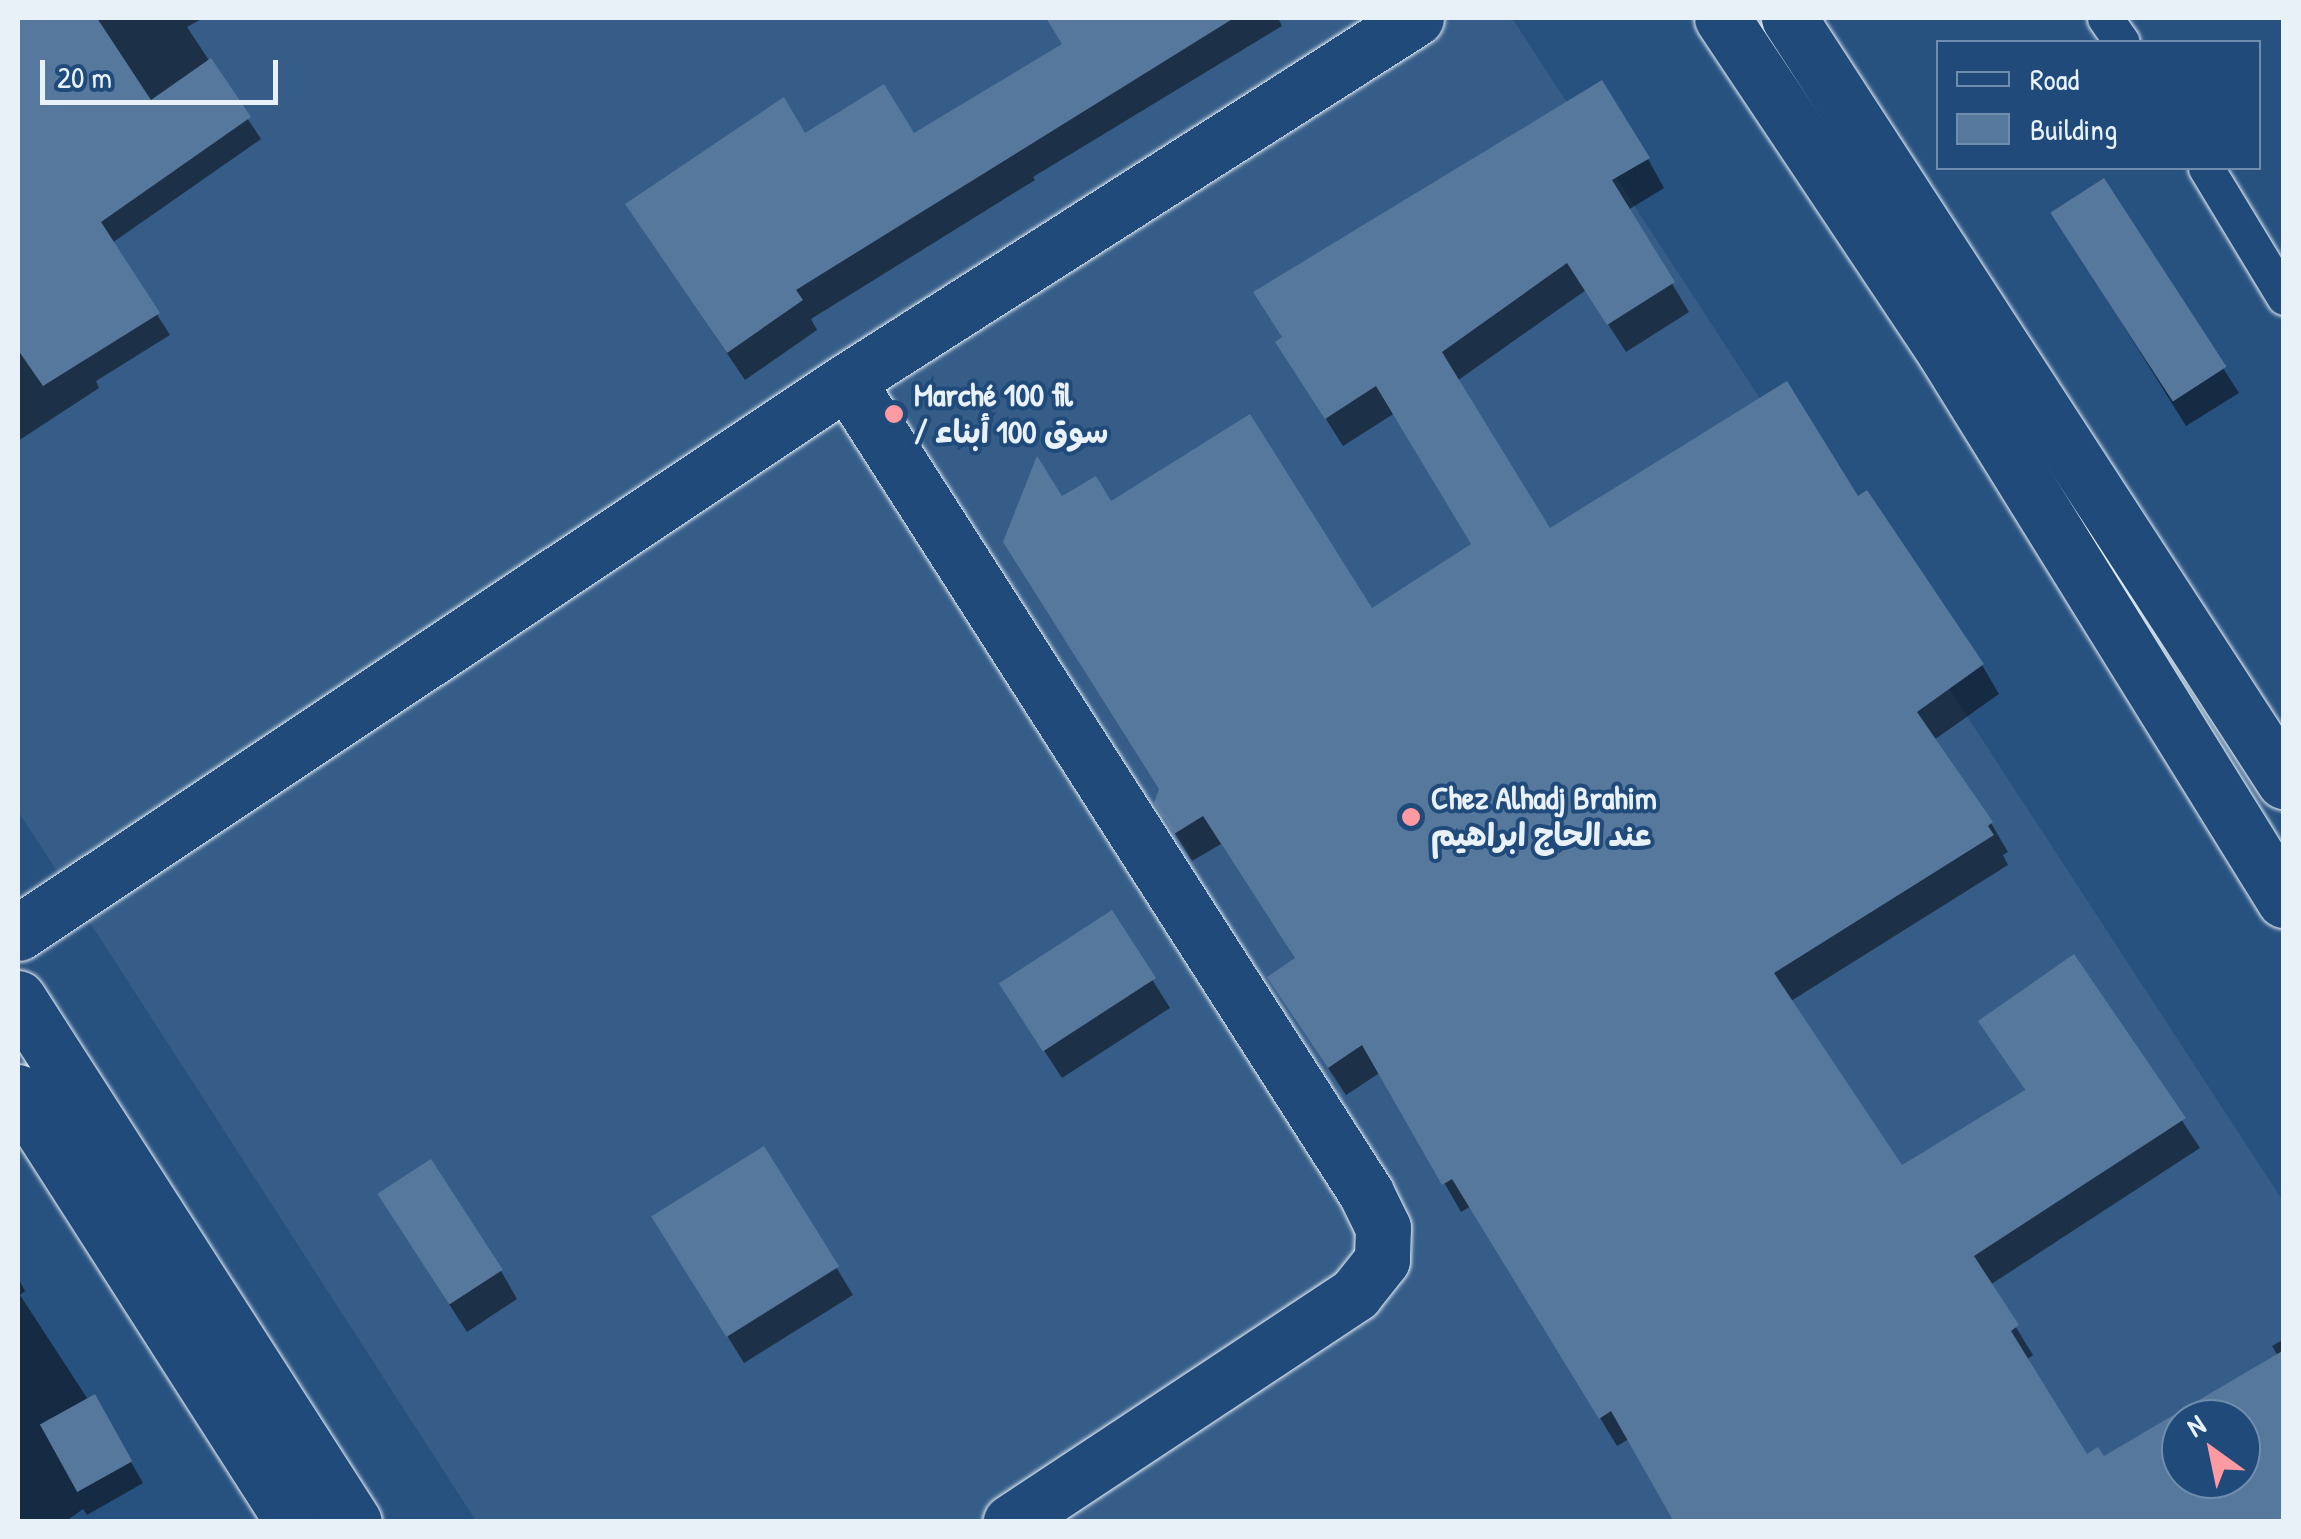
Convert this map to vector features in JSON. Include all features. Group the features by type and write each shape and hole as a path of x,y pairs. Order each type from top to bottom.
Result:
{"street":[{"path":"18,933 847,381 1416,18"},
{"path":"1722,18 1944,351 2284,900"},
{"path":"1789,18 2284,781"},
{"path":"847,381 1366,1193 1382,1228 1382,1260 1355,1294 1011,1522"},
{"path":"18,998 354,1522"},
{"path":"18,1092 294,1522"}],"lane":[{"path":"2105,18 2121,40"},
{"path":"2207,170 2284,297"}],"shaded area":[{"name":"Marché 100 fil / سوق 100 أبناء","path":"18,18 1512,18 2283,1201 2283,1521 476,1521 18,811"}],"building":[{"path":"18,18 97,18 151,100 211,58 251,117 101,222 160,313 43,386 18,350"},
{"path":"1046,18 1234,18 796,290 803,300 727,353 625,204 784,97 805,133 884,84 914,133 1062,44"},
{"path":"1602,80 1650,158 1612,180 1675,282 1607,325 1567,263 1442,352 1550,528 1787,381 1858,496 1867,490 1984,664 1917,712 1993,822 1988,826 1994,835 1774,973 1902,1165 2025,1090 1978,1021 2074,954 2186,1118 1974,1256 2019,1325 2011,1331 2087,1454 2098,1447 2104,1456 2161,1422 2161,1499 2261,1499 2261,1399 2201,1399 2284,1350 2284,1522 1674,1522 1611,1411 1599,1419 1452,1179 1442,1185 1362,1045 1328,1068 1267,977 1295,958 1203,816 1174,834 1154,803 1159,789 1003,542 1037,456 1062,496 1096,476 1111,501 1250,414 1372,608 1471,544 1376,386 1325,419 1275,342 1282,337 1253,292"},
{"path":"2104,178 2227,367 2173,402 2050,213"},
{"path":"1112,910 1156,978 1043,1051 999,984"},
{"path":"764,1146 839,1266 726,1337 651,1216"},
{"path":"431,1159 503,1270 449,1305 377,1194"},
{"path":"95,1394 132,1461 77,1492 40,1425"}],"place":[{"name":"Marché 100 fil / سوق 100 أبناء","path":"894,414"},
{"name":"Chez Alhadj Brahim عند الحاج ابراهيم","path":"1411,817"}]}
